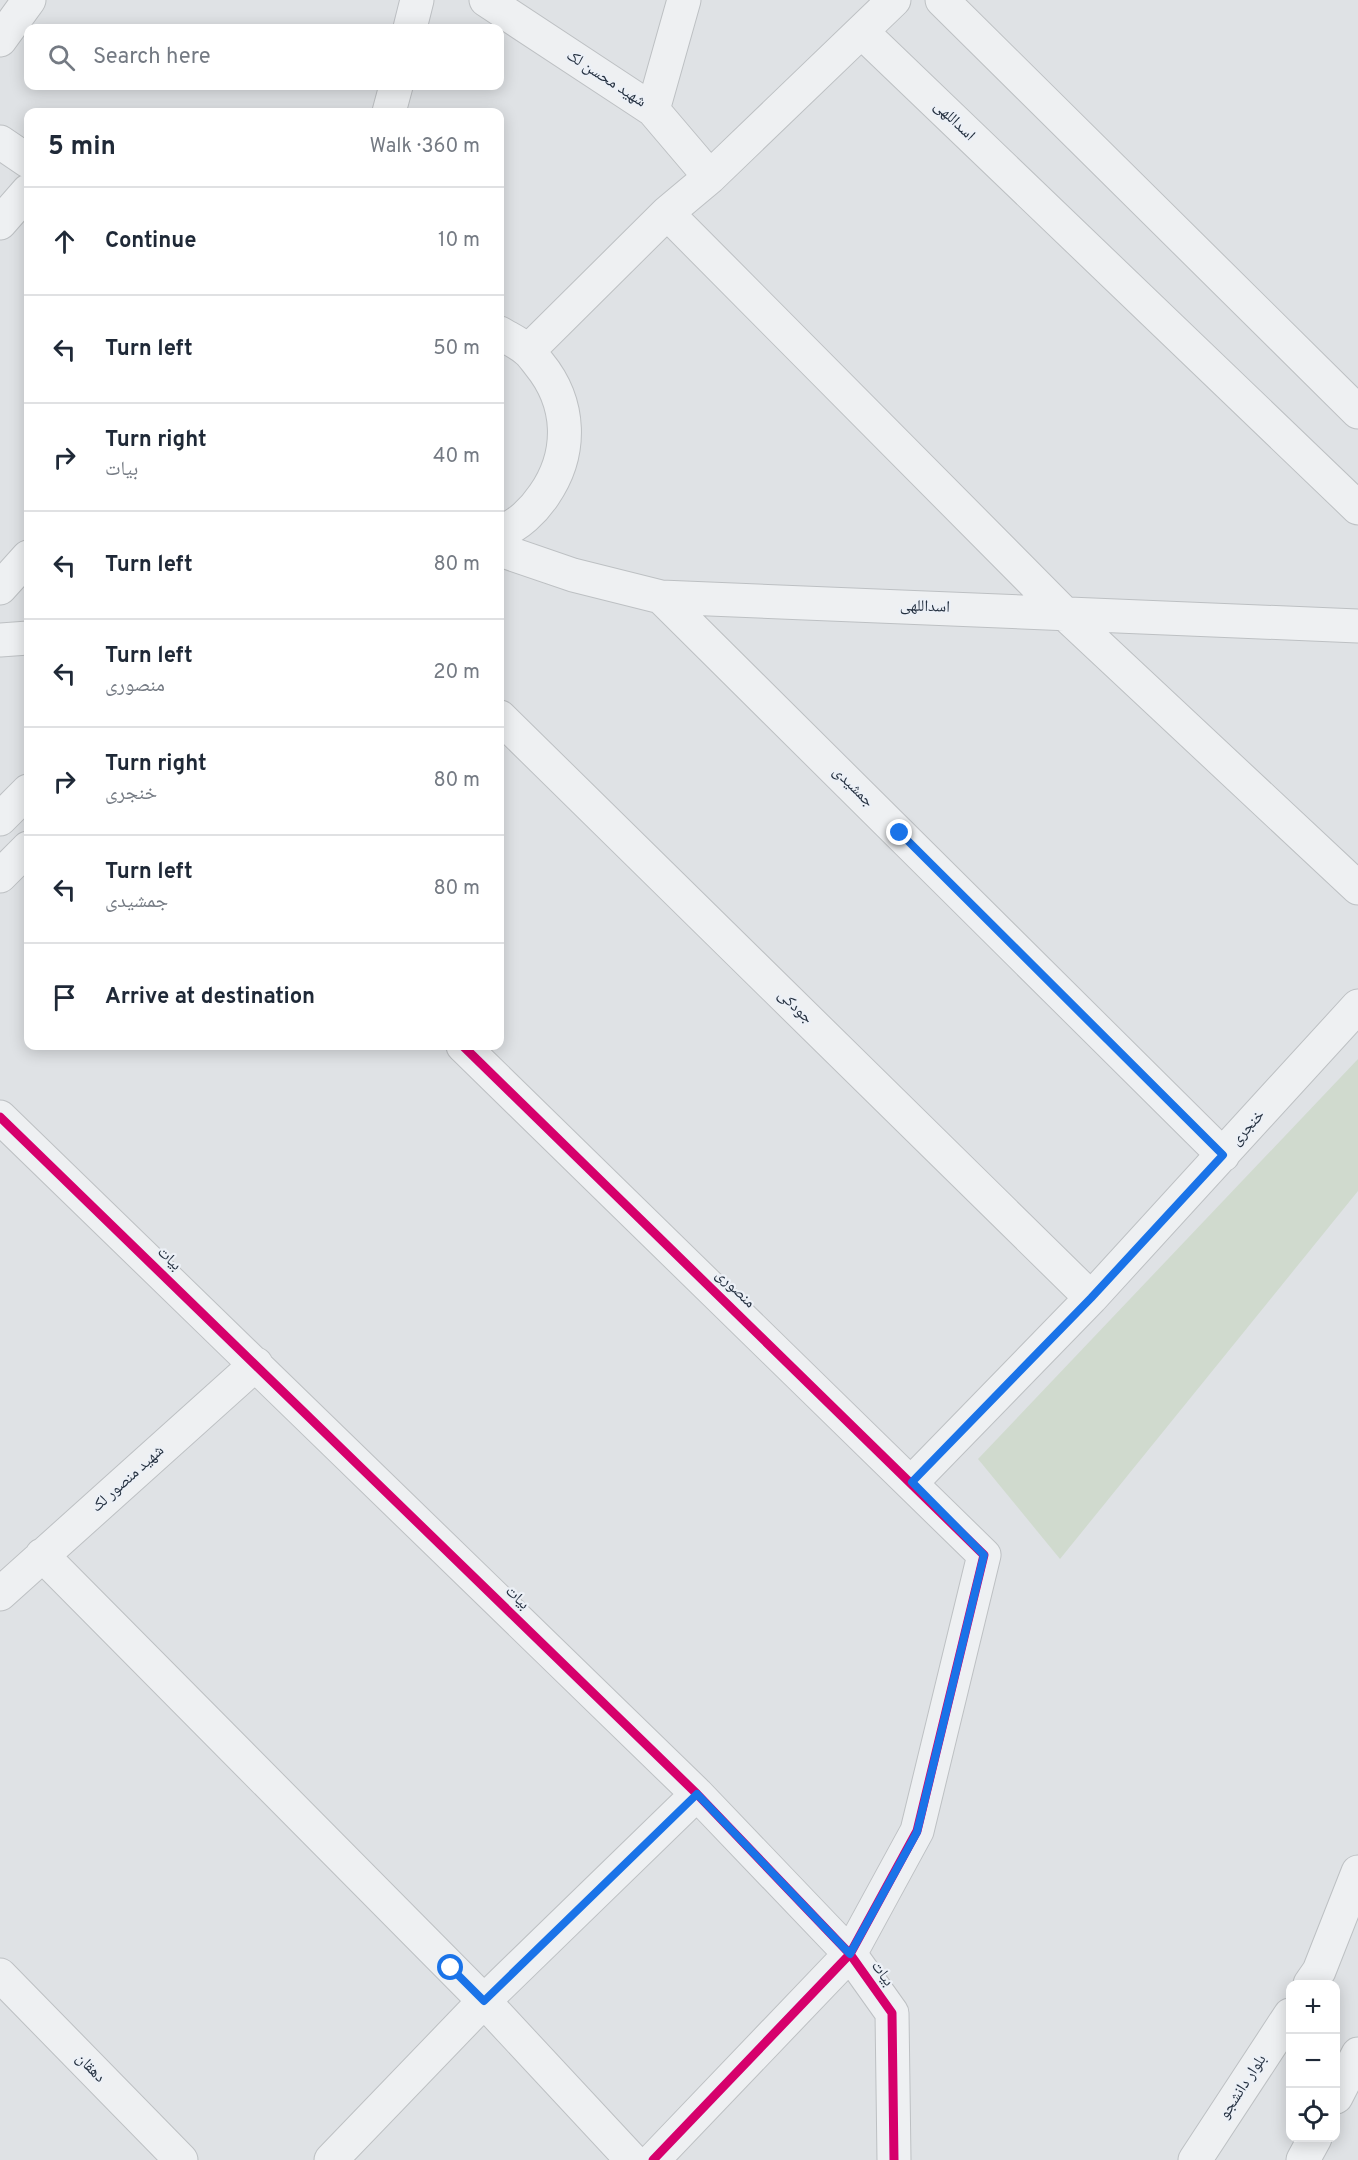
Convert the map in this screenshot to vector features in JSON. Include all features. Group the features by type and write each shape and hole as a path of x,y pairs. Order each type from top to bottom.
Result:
{"street":[{"path":"0,40 29,0"},
{"path":"411,24 417,0"},
{"name":"شهید محسن لک","path":"486,0 653,110 710,177"},
{"path":"653,110 684,0"},
{"path":"862,32 864,0"},
{"path":"528,351 667,213 710,177 894,0"},
{"path":"942,0 1358,412"},
{"name":"اسداللهی","path":"862,32 1358,508"},
{"path":"390,108 395,90"},
{"path":"0,142 24,158"},
{"path":"0,223 24,195"},
{"path":"667,213 1064,613 1358,888"},
{"path":"504,336 528,351 550,378 563,410 565,446 555,479 535,508 504,531"},
{"name":"اسداللهی","path":"504,551 573,575 662,597 1358,626"},
{"path":"0,588 24,561"},
{"name":"جمشیدی","path":"662,597 1223,1155"},
{"path":"0,640 24,638"},
{"name":"جودکی","path":"504,721 1091,1298"},
{"path":"0,819 24,795"},
{"path":"0,876 24,852"},
{"name":"خنجری","path":"912,1482 1091,1298 1358,1006"},
{"name":"منصوری","path":"467,1050 912,1482 984,1555 917,1832 850,1954"},
{"name":"بیات","path":"0,1116 697,1794 850,1954 892,2013 894,2160"},
{"name":"شهید منصور لک","path":"0,1594 256,1364"},
{"path":"42,1555 484,2001 632,2160"},
{"path":"332,2160 484,2001 697,1794"},
{"path":"1313,1980 1319,1971 1358,1872"},
{"path":"653,2160 850,1954"},
{"name":"دهقان","path":"0,1975 181,2160"},
{"name":"بلوار دانشجو","path":"1195,2160 1286,2021"},
{"path":"1340,2088 1358,2054"},
{"path":"1303,2160 1313,2142"}],"shaded area":[{"path":"1358,1059 1358,1191 1060,1559 978,1459"}],"cycle path":[{"path":"467,1050 984,1555 917,1831 850,1954 653,2160"},
{"path":"0,1117 697,1794 850,1954 892,2013 894,2160"}],"route":[{"path":"451,1968 484,2001 697,1794 850,1954 917,1832 984,1555 912,1482 1091,1298 1223,1155 900,833"}]}
